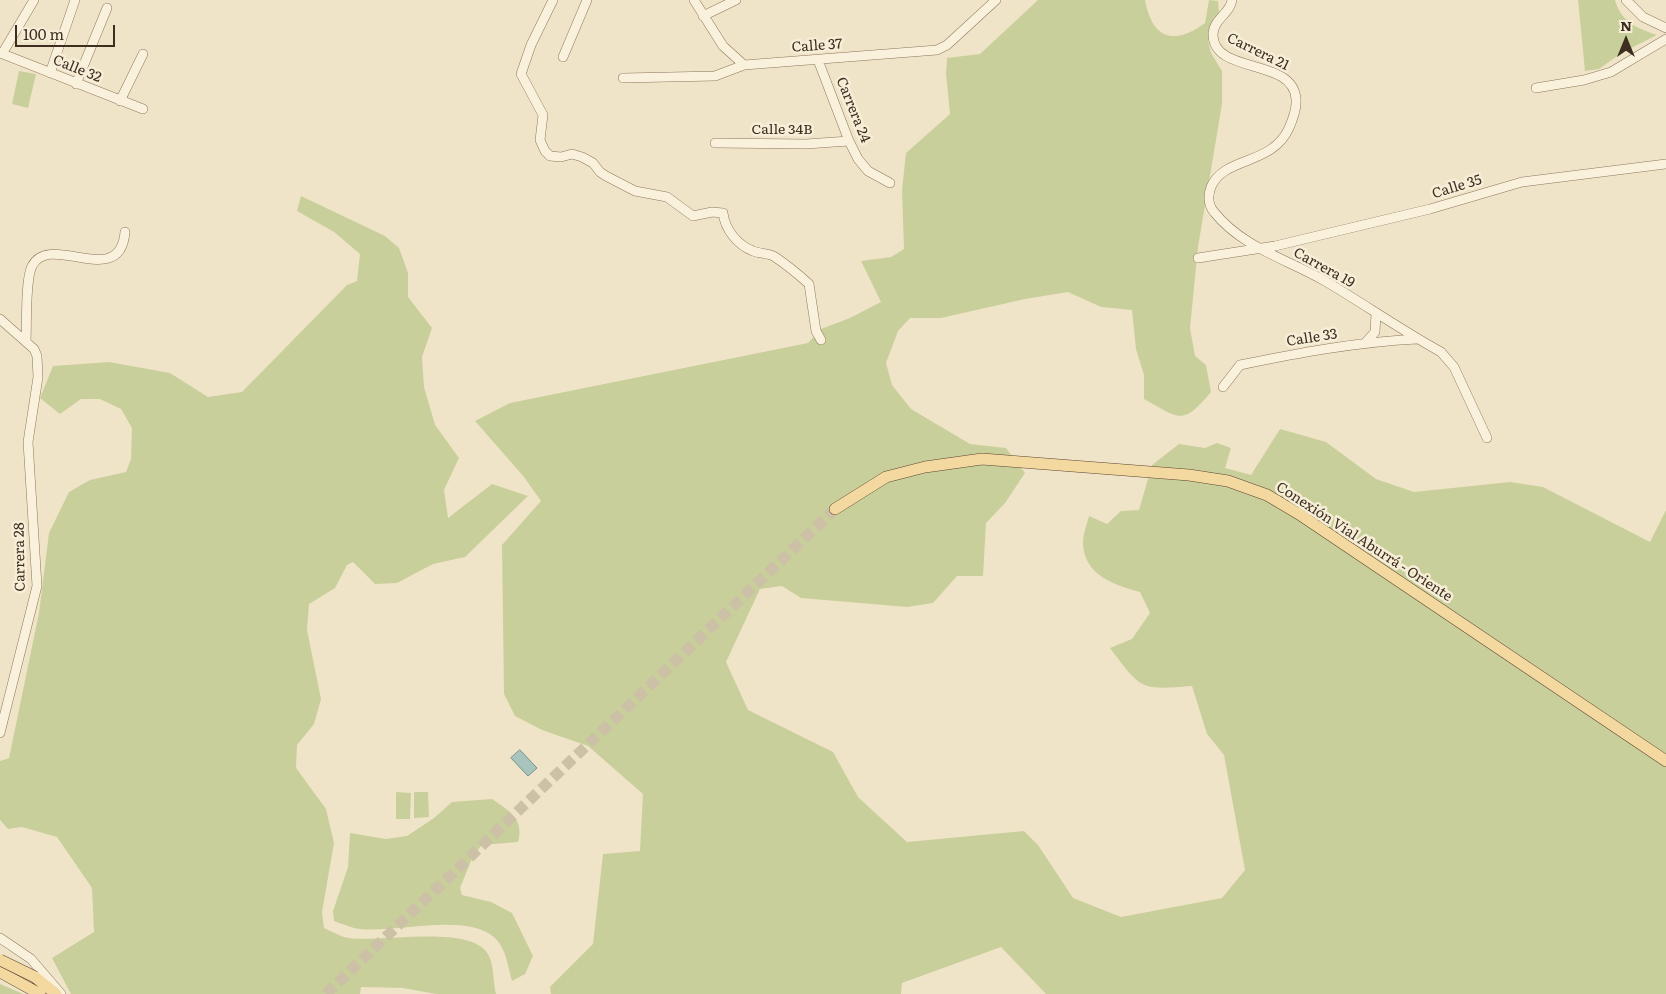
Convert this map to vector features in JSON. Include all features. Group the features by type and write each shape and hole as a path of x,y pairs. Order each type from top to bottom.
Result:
{"main road":[{"name":"Conexión Vial Aburrá - Oriente","path":"835,509 886,477 925,466 982,459 1189,475 1228,481 1267,495 1299,514 1666,761"},
{"path":"0,958 35,977 56,994"},
{"path":"0,972 40,994"}],"street":[{"path":"1,54 34,0"},
{"path":"50,73 75,0"},
{"path":"553,0 531,45 521,74 543,115 540,140 544,151 550,156 561,157 572,154 582,156 594,163 600,172 606,176 635,191 667,197 693,216 712,212 722,213 730,234 742,244 752,251 774,256 809,284 814,302 816,331 821,340"},
{"path":"563,57 587,0"},
{"path":"694,0 723,46 744,65"},
{"path":"703,16 736,0"},
{"name":"Calle 37","path":"623,78 715,76 744,65 937,50 947,45 996,0"},
{"name":"Carrera 21","path":"1232,0 1230,9 1214,28 1214,41 1217,48 1222,54 1240,62 1281,76 1293,88 1296,96 1293,120 1284,138 1272,150 1258,158 1221,173 1209,194 1212,210 1240,237 1258,248"},
{"path":"1626,0 1643,17 1666,28"},
{"path":"76,84 106,8"},
{"path":"1536,88 1584,80 1610,72 1666,39"},
{"name":"Calle 32","path":"1,54 144,109"},
{"path":"120,101 143,54"},
{"name":"Carrera 24","path":"818,60 849,141 868,171 890,183"},
{"name":"Calle 34B","path":"715,143 806,144 849,141"},
{"name":"Calle 35","path":"1198,258 1275,246 1430,209 1522,182 1666,164"},
{"path":"26,342 29,276 38,258 52,254 92,260 107,258 118,250 126,232"},
{"name":"Carrera 19","path":"1258,248 1324,281 1441,352 1454,367 1487,438"},
{"path":"1362,344 1371,338 1375,332 1376,314"},
{"path":"0,319 26,342"},
{"name":"Calle 33","path":"1223,387 1240,365 1362,344 1417,339"},
{"name":"Carrera 28","path":"0,733 37,586 28,442 38,377 37,356 26,342"},
{"path":"0,938 31,959 61,994"},
{"path":"0,958 27,986"}],"green space":[{"path":"1038,0 1145,0 1153,23 1166,35 1174,36 1184,35 1205,23 1209,0 1218,1 1219,15 1208,41 1211,53 1222,71 1222,104 1198,247 1190,328 1195,356 1206,365 1211,392 1193,411 1180,416 1165,411 1144,399 1144,375 1136,349 1132,310 1101,307 1068,292 1025,299 941,318 910,318 898,331 886,363 892,385 911,409 970,444 1006,448 1025,473 1005,503 986,523 983,576 957,576 933,603 907,607 801,598 782,586 760,589 726,662 748,710 833,752 858,797 907,842 1024,831 1038,845 1073,898 1121,917 1222,898 1245,870 1224,755 1207,734 1192,686 1161,688 1143,684 1136,680 1110,648 1132,639 1150,613 1140,592 1111,582 1102,577 1089,564 1083,543 1089,516 1107,524 1121,511 1139,510 1152,465 1179,444 1205,448 1217,443 1231,448 1225,468 1251,475 1280,429 1326,442 1376,479 1414,492 1510,482 1543,487 1650,542 1666,510 1666,994 1046,994 1001,947 902,983 901,994 551,994 550,987 593,944 603,854 640,851 643,794 588,746 542,730 515,716 504,694 502,545 541,501 524,477 475,421 510,403 808,343 821,329 850,318 881,302 861,261 891,257 904,249 902,190 906,153 950,114 946,74 947,58 980,54"},
{"path":"1578,0 1615,0 1621,14 1626,19 1637,27 1657,35 1623,52 1599,69 1585,71"},
{"path":"19,71 36,74 28,108 12,104"},
{"path":"301,196 385,236 399,248 408,273 408,297 432,328 422,357 424,387 435,425 459,458 444,490 448,518 492,484 528,496 465,557 433,564 397,583 375,584 353,562 347,565 335,588 309,604 307,630 321,699 314,724 297,745 296,768 326,809 334,843 322,912 324,928 349,938 425,936 465,940 480,946 489,956 492,964 496,994 436,994 403,988 361,987 360,994 71,994 52,958 94,932 92,888 57,837 22,827 8,829 0,820 0,761 9,758 39,613 49,533 69,492 90,480 126,472 131,459 132,428 121,409 100,399 81,399 60,414 40,398 53,366 109,362 170,373 208,397 242,392 347,285 357,281 360,254 334,232 297,211"},
{"path":"396,792 411,793 410,819 396,819"},
{"path":"414,792 428,792 429,817 414,818"},
{"path":"492,799 514,816 519,827 518,842 482,845 473,856 460,888 462,895 491,902 512,913 533,956 525,974 512,981 502,947 495,938 483,930 467,926 450,925 360,929 334,921 333,911 348,867 350,833 386,839 407,836 434,818 452,802"},
{"path":"0,984 21,993 23,994 0,994"}],"water":[{"path":"520,750 537,768 528,776 511,758"}],"tunnel":[{"path":"326,994 835,509"}]}
